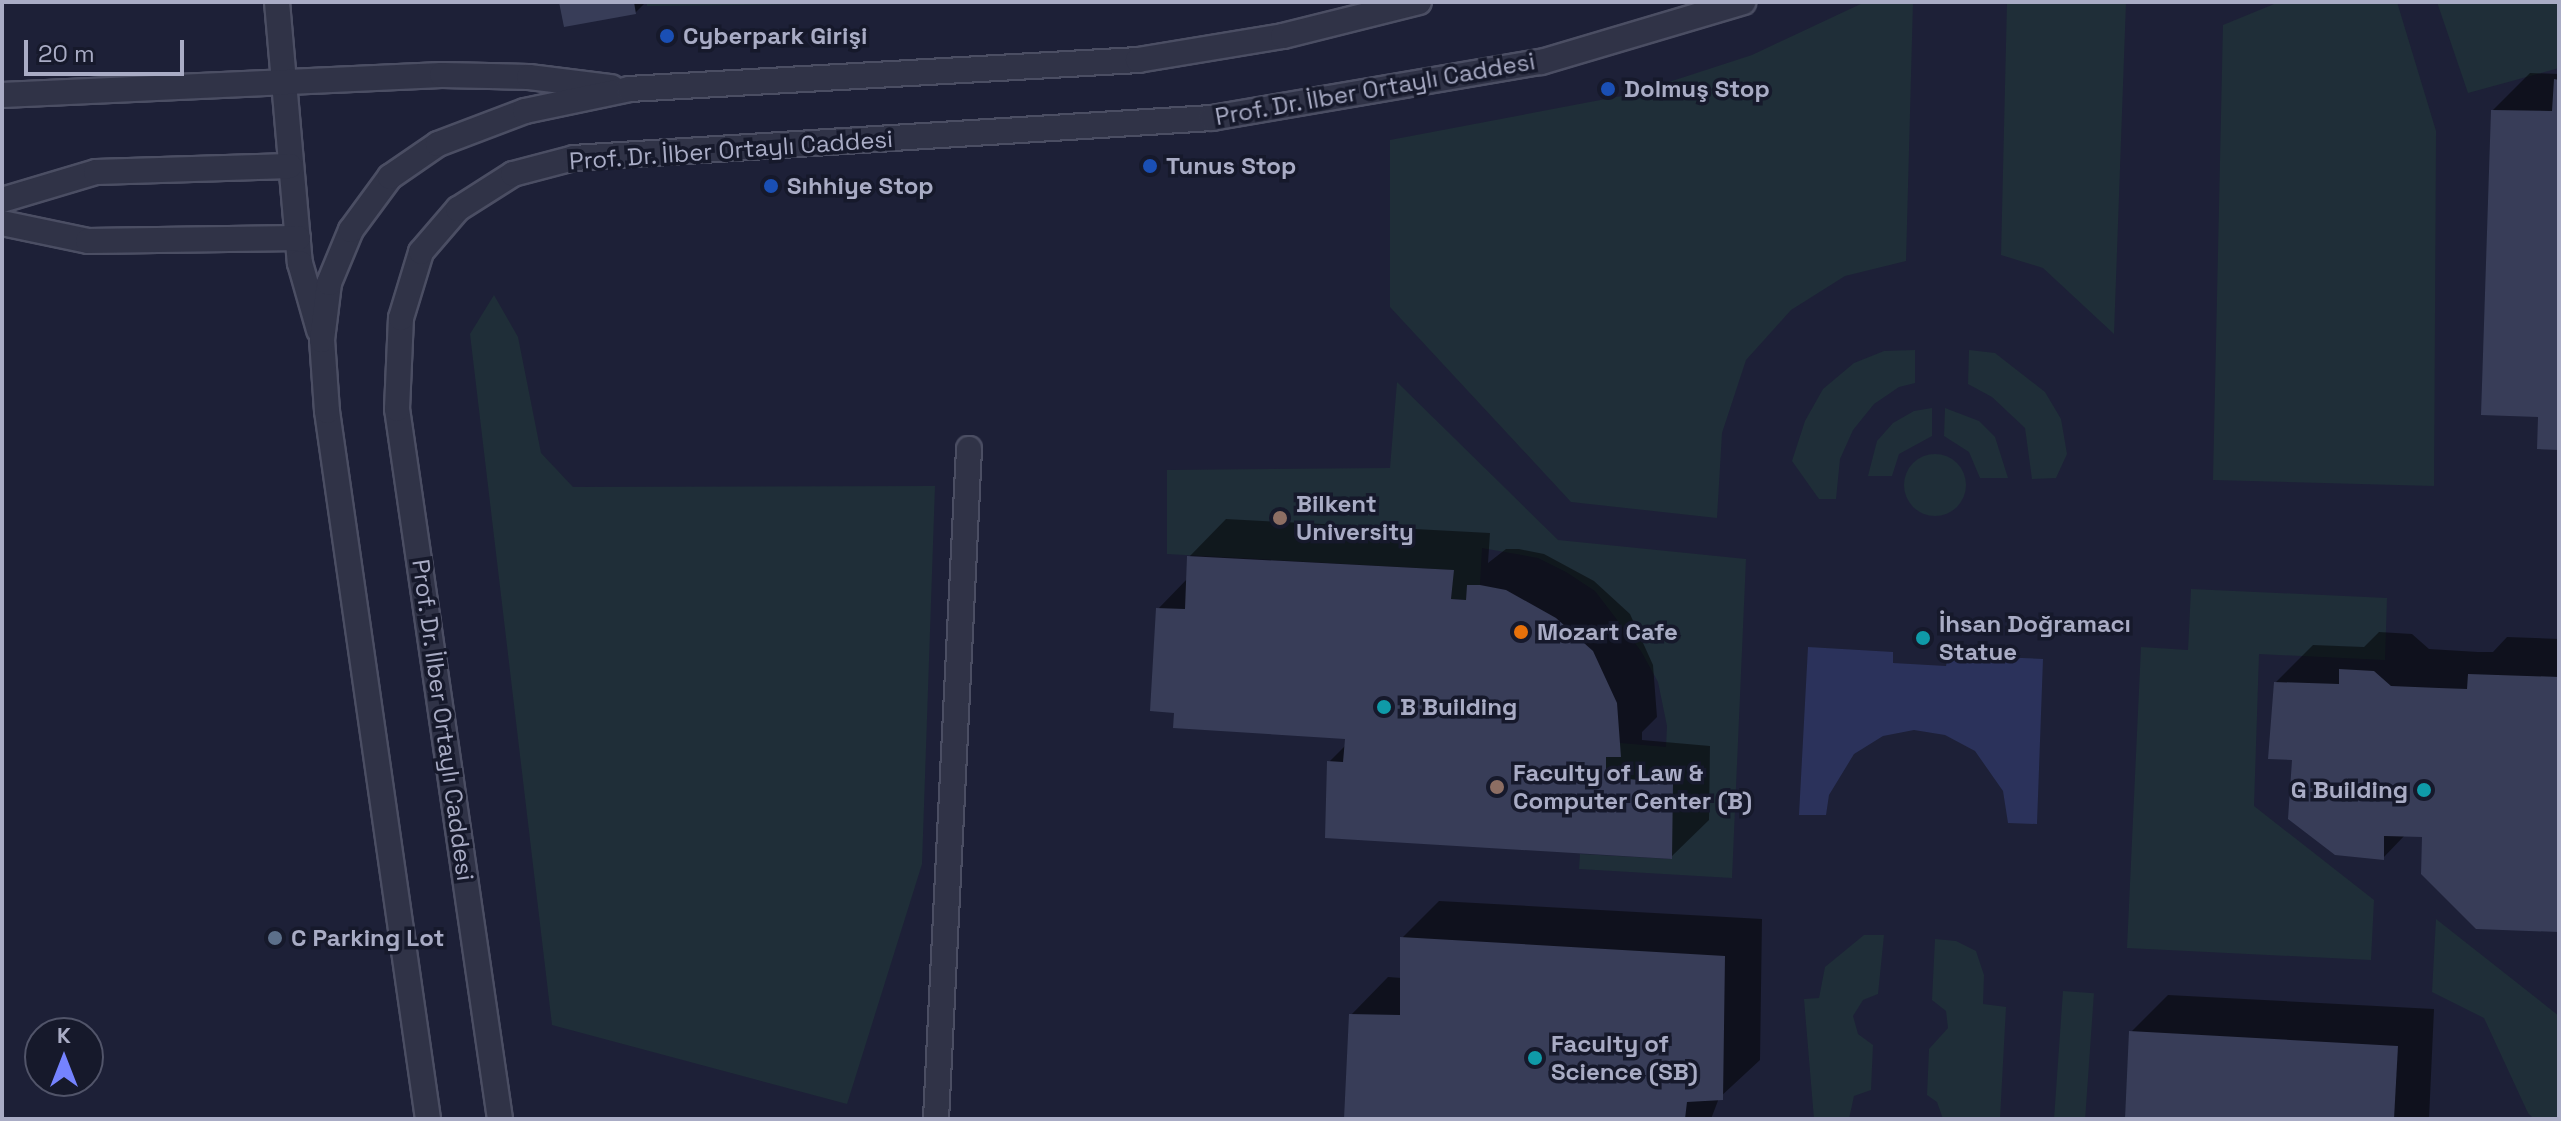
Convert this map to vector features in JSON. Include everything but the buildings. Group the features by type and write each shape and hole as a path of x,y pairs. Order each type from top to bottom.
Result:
{"street":[{"path":"277,2 298,238 322,340 327,411 428,1119"},
{"path":"322,340 329,283 351,230 390,177 438,144 525,111 629,89 1138,60 1283,36 1419,2"},
{"name":"Prof. Dr. İlber Ortaylı Caddesi","path":"500,1119 397,409 401,318 413,278 421,252 458,209 513,174 574,158 1212,118 1541,62 1743,2"},
{"path":"2,95 283,79 529,77 629,89"},
{"path":"2,200 96,172 290,166"},
{"path":"2,223 88,241 298,238"},
{"path":"936,1119 969,449"}],"shaded area":[{"path":"647,2 999,2 647,6"},
{"path":"1865,2 1913,2 1906,261 1845,276 1791,310 1746,360 1722,433 1717,518 1571,502 1390,307 1390,140 1632,94 1752,55"},
{"path":"2007,2 2126,2 2114,334 2043,268 2001,255"},
{"path":"2279,2 2397,2 2436,131 2434,486 2213,480 2223,25"},
{"path":"2437,2 2559,2 2559,68 2468,93"},
{"path":"494,295 518,337 541,453 573,487 935,486 922,864 847,1104 552,1025 470,334"},
{"path":"1915,350 1915,383 1899,387 1874,404 1853,430 1840,459 1836,499 1819,499 1792,461 1805,421 1823,389 1854,363 1884,351"},
{"path":"1969,350 1995,353 2045,392 2061,419 2067,454 2056,478 2032,479 2025,428 1992,397 1968,384"},
{"path":"1397,382 1558,540 1746,559 1732,878 1579,869 1580,854 1671,859 1673,783 1606,777 1606,757 1620,757 1620,743 1666,747 1667,726 1658,682 1641,651 1595,591 1566,572 1538,558 1482,548 1480,585 1467,585 1466,600 1451,599 1453,570 1167,554 1167,470 1390,468"},
{"path":"1932,408 1932,436 1899,454 1892,476 1868,476 1877,441 1893,423 1914,411"},
{"path":"1945,408 1979,421 1995,437 2008,478 1980,478 1969,452 1944,436"},
{"path":"1935,454 1947,456 1957,463 1964,473 1964,497 1957,507 1947,514 1935,516 1923,514 1913,507 1906,497 1904,485 1906,473 1913,463 1923,456"},
{"path":"2191,589 2387,598 2385,660 2259,654 2254,806 2374,900 2371,960 2127,948 2141,647 2188,650"},
{"path":"2436,919 2559,1016 2559,1119 2534,1119 2528,1113 2484,1018 2432,992"},
{"path":"1864,935 1884,935 1878,994 1863,1000 1853,1016 1858,1034 1873,1045 1871,1090 1854,1096 1849,1119 1814,1119 1804,999 1819,998 1825,967"},
{"path":"1935,939 1956,941 1976,951 1984,975 1983,1004 2006,1007 2000,1119 1943,1119 1937,1102 1927,1095 1929,1049 1948,1028 1946,1011 1932,1000"},
{"path":"2063,991 2094,993 2085,1119 2054,1119"}],"water":[{"path":"1808,647 1893,652 1893,663 1946,666 1948,655 2043,659 2037,824 2008,823 2003,791 1975,751 1945,735 1914,730 1883,736 1854,754 1829,795 1826,815 1799,815"}],"place":[{"name":"Cyberpark Girişi","path":"667,36"},
{"name":"Dolmuş Stop","path":"1608,89"},
{"name":"Tunus Stop","path":"1150,166"},
{"name":"Sıhhiye Stop","path":"771,186"},
{"name":"Bilkent University","path":"1280,518"},
{"name":"Mozart Cafe","path":"1521,632"},
{"name":"İhsan Doğramacı Statue","path":"1923,638"},
{"name":"B Building","path":"1384,707"},
{"name":"Faculty of Law & Computer Center (B)","path":"1497,787"},
{"name":"G Building","path":"2424,790"},
{"name":"C Parking Lot","path":"275,938"},
{"name":"Faculty of Science (SB)","path":"1535,1058"}]}
